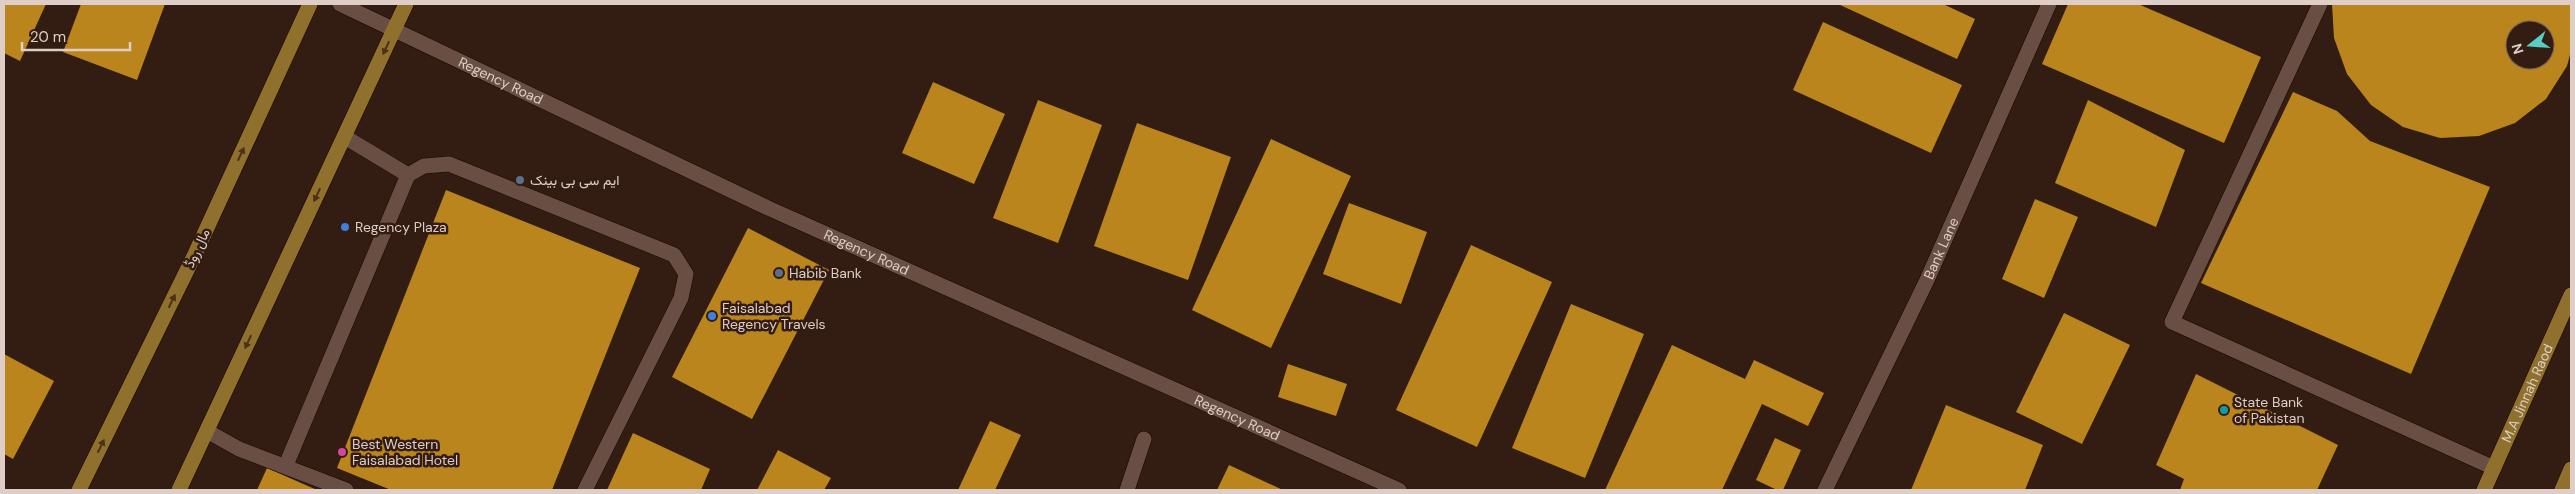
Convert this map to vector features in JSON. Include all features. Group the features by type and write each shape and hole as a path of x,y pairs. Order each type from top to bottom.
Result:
{"main road":[{"name":"مال روڈ","path":"79,490 195,254 310,4"},
{"path":"179,490 406,4"},
{"name":"M.A Jinnah Raod","path":"2484,490 2571,295"},
{"path":"2562,490 2571,469"}],"street":[{"name":"Regency Road","path":"340,4 777,212 1399,490"},
{"name":"Bank Lane","path":"1824,490 1927,280 2049,4"},
{"path":"2320,4 2172,322 2494,468"},
{"path":"344,137 408,175"},
{"path":"286,465 408,175 424,166 449,164 674,255 686,274 681,298 585,490"},
{"path":"207,431 239,449 286,465 346,490"},
{"path":"1127,490 1144,439"}],"building":[{"path":"4,4 46,4 20,61 4,53"},
{"path":"81,4 165,4 137,80 63,52"},
{"path":"1838,4 1943,4 1975,19 1957,59"},
{"path":"2068,4 2138,4 2261,57 2224,143 2042,64"},
{"path":"2332,4 2571,4 2571,51 2567,66 2546,99 2515,123 2479,136 2440,138 2403,127 2371,105 2347,74 2334,38"},
{"path":"1823,22 1962,85 1931,153 1793,90"},
{"path":"933,82 1005,114 974,184 902,153"},
{"path":"2293,92 2337,111 2370,141 2490,187 2411,374 2201,283"},
{"path":"1038,100 1102,125 1058,243 993,218"},
{"path":"2088,100 2185,150 2156,227 2055,183"},
{"path":"1137,123 1231,157 1188,280 1094,246"},
{"path":"1271,139 1351,176 1271,348 1192,310"},
{"path":"446,190 640,268 552,490 391,490 337,468"},
{"path":"2035,199 2078,217 2044,298 2002,279"},
{"path":"1349,203 1427,232 1401,304 1323,274"},
{"path":"748,228 829,270 752,419 672,377"},
{"path":"1471,245 1552,282 1477,447 1396,410"},
{"path":"1571,304 1644,334 1585,478 1512,448"},
{"path":"2064,313 2130,345 2082,444 2016,412"},
{"path":"1672,345 1745,379 1754,360 1824,393 1808,426 1762,404 1722,490 1605,490"},
{"path":"4,354 54,381 13,459 4,454"},
{"path":"1288,364 1347,384 1336,416 1278,397"},
{"name":"State Bank of Pakistan","path":"2196,374 2338,445 2317,490 2180,490 2184,479 2156,465"},
{"path":"1946,405 2043,445 2025,490 1911,490"},
{"path":"990,421 1021,435 995,490 958,490"},
{"path":"633,433 710,469 701,490 607,490"},
{"path":"1775,438 1801,450 1783,490 1777,490 1756,480"},
{"path":"778,450 831,478 824,490 757,490"},
{"path":"1229,465 1283,490 1217,490"},
{"path":"267,468 317,490 257,490"}],"place":[{"name":"ایم سی بی بینک","path":"520,180"},
{"name":"Regency Plaza","path":"345,227"},
{"name":"Habib Bank","path":"779,273"},
{"name":"Faisalabad Regency Travels","path":"712,316"},
{"name":"State Bank of Pakistan","path":"2224,410"},
{"name":"Best Western Faisalabad Hotel","path":"342,452"}]}
